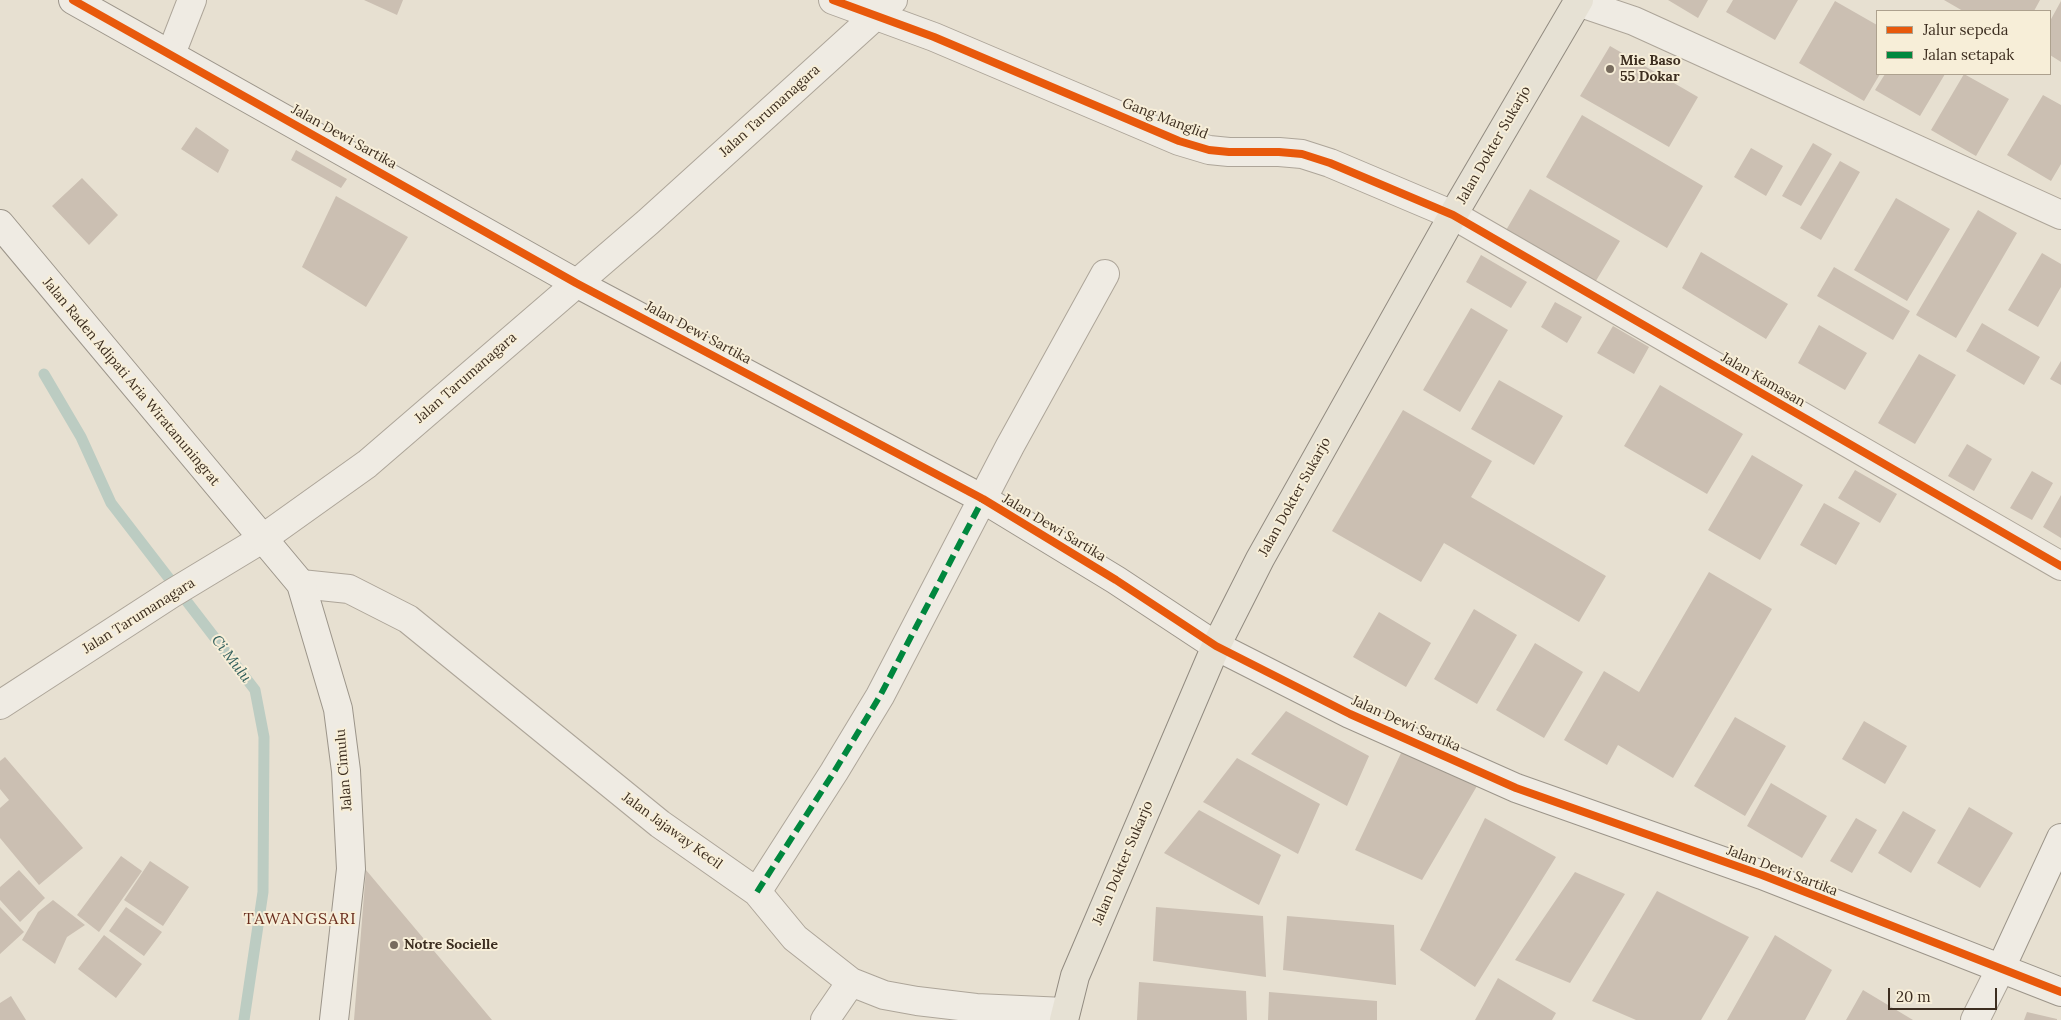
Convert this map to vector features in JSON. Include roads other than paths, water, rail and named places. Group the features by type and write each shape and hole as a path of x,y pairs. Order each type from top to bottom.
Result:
{"main road":[{"name":"Jalan Dokter Sukarjo","path":"1065,1016 1075,976 1216,646 1260,559 1453,215 1579,1"}],"street":[{"name":"Jalan Dewi Sartika","path":"73,0 576,283 983,499 1116,580 1216,646 1350,714 1516,788 1762,875 2000,970 2061,992"},
{"path":"171,54 192,0"},
{"name":"Gang Manglid","path":"833,0 884,8 934,37 1179,141 1209,150 1302,154 1330,163 1453,215"},
{"path":"1579,1 1634,21 2061,215"},
{"name":"Jalan Tarumanagara","path":"0,705 171,594 262,539 366,464 648,222 884,8"},
{"name":"Jalan Kamasan","path":"1453,215 2061,566"},
{"name":"Jalan Raden Adipati Aria Wiratanuningrat","path":"0,224 262,539"},
{"path":"757,892 880,696 1010,446 1105,274"},
{"name":"Jalan Cimulu","path":"262,539 301,584 338,709 346,771 351,869 334,1020"},
{"name":"Jalan Jajaway Kecil","path":"301,584 349,589 408,620 660,824 757,892 795,938 851,982 884,995 917,1001 1065,1016"},
{"path":"1975,1020 2061,838"},
{"path":"825,1020 851,982"}],"waterway":[{"name":"Ci Mulu","path":"44,374 81,437 111,503 255,690 264,737 263,892 244,1020"}],"place":[{"name":"Mie Baso 55 Dokar","path":"1610,69"},
{"name":"Notre Socielle","path":"394,945"}],"district":[{"name":"TAWANGSARI","path":"300,919"}]}
